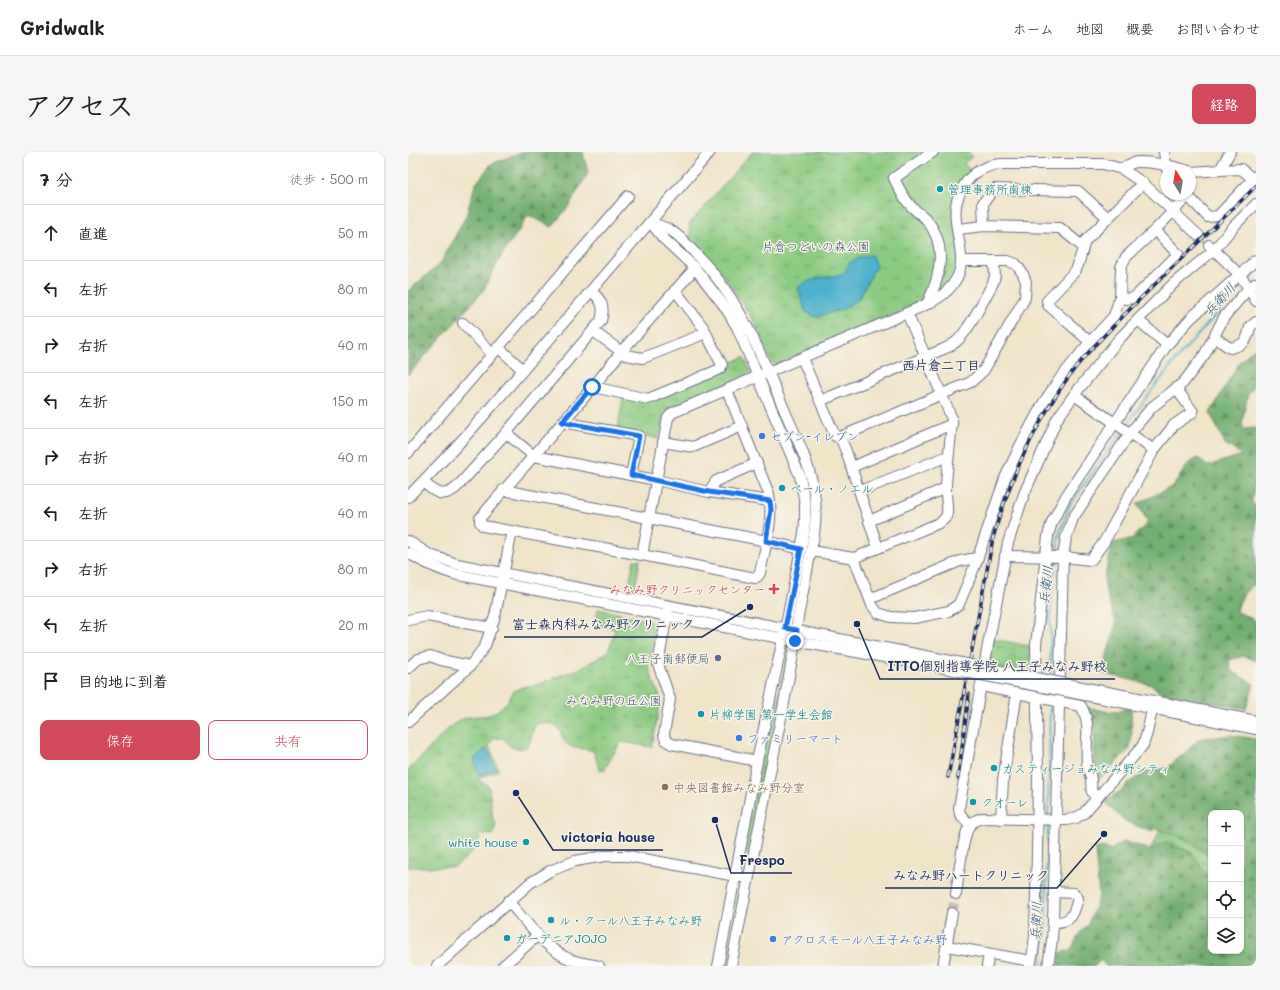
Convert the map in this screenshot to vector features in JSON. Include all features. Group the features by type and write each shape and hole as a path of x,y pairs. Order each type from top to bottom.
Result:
{"street":[{"path":"408,497 480,420 710,152"},
{"path":"927,304 935,287 939,273 939,246 931,226 910,205 894,178 933,152"},
{"path":"1164,152 1166,164"},
{"path":"1220,170 1230,152"},
{"path":"1122,169 1128,164 1138,162 1160,167"},
{"path":"642,555 668,418 672,413 908,313 945,294 956,280 962,261 956,206 958,197 967,180 982,168 1001,164 1103,164 1122,169 1143,183 1199,236"},
{"path":"1192,200 1208,218 1218,216 1254,178 1241,169 1196,172"},
{"path":"1090,342 1048,305 1047,301 1076,270 1085,241 1143,183"},
{"path":"984,226 984,203 994,188 1078,191 1108,218"},
{"path":"408,453 628,196"},
{"path":"854,558 870,599 878,613 891,617 914,618 948,611 959,604 976,563 1005,478 1042,405 1059,380 1090,342 1114,316 1120,297 1121,267 1126,257 1155,230 1182,200"},
{"path":"970,825 960,814 959,808 1005,556 1024,494 1057,420 1074,395 1119,340 1173,284 1256,204"},
{"path":"651,222 663,238 695,268 725,307 737,327 800,476 805,509 801,549 757,761 718,966"},
{"path":"651,222 671,230 703,260 719,280 747,324 806,462 812,480 816,504 816,522 775,751 731,966"},
{"path":"958,229 984,226 1060,228 1083,247"},
{"path":"1120,297 1126,299 1134,298 1178,254 1155,230"},
{"path":"1212,247 1247,282 1256,300"},
{"path":"1048,966 1052,940 1054,892 1048,820 1038,777 1036,645 1055,557 1066,538 1073,518 1129,432 1152,407 1182,383 1205,354 1224,317 1247,282 1256,260"},
{"path":"802,358 835,436 840,437 971,382 984,370 1025,298 1026,282 1023,274 1016,264 1008,261 962,261"},
{"path":"820,401 946,348 956,342 964,334 993,283 995,276 994,262"},
{"path":"695,268 621,352 480,518 480,522 484,526 642,555 755,578 760,573 766,541 771,510 769,494 727,390"},
{"path":"946,946 1031,964 1048,820 1054,701 1055,557 1048,536 1052,522 1066,496 1116,424 1167,345 1191,318 1247,282"},
{"path":"592,387 650,399 720,369 722,365 703,327 675,290"},
{"path":"423,482 434,491 441,494 450,492 506,433 601,321 604,311 598,297 591,291"},
{"path":"811,551 854,558 939,523 947,515 946,488 952,419 908,313"},
{"path":"1138,320 1167,345"},
{"path":"1214,337 1230,348 1240,346 1247,338 1250,327 1256,322"},
{"path":"463,323 495,350 523,370"},
{"path":"593,331 626,355 643,358 706,333"},
{"path":"1005,556 1055,557 1091,560 1104,542 1154,450 1174,425 1193,412 1176,388"},
{"path":"1074,395 1154,450"},
{"path":"562,422 639,436 631,475"},
{"path":"852,467 952,424"},
{"path":"663,442 693,447 742,426"},
{"path":"506,433 534,456 709,492 770,501"},
{"path":"840,437 852,467 878,548"},
{"path":"860,491 948,456"},
{"path":"709,492 716,481 757,463"},
{"path":"869,521 946,488"},
{"path":"504,490 801,549"},
{"path":"408,722 470,666 484,649 492,628 512,531"},
{"path":"408,540 430,554 444,560 504,573 797,630 935,662 1153,704 1256,721"},
{"path":"408,553 441,570 502,583 783,639 935,662"},
{"path":"870,599 960,561 977,558"},
{"path":"669,605 658,664 670,699 664,734 665,738 672,744 757,761"},
{"path":"408,620 427,616 492,628"},
{"path":"408,668 418,659 430,656 441,660 470,666"},
{"path":"981,686 1080,705 1087,720 1087,763 1091,778 1092,793 1097,798"},
{"path":"1001,819 1003,780 1017,693"},
{"path":"1153,704 1256,729"},
{"path":"956,894 966,836 970,825 981,818 1067,820 1076,818 1084,813 1143,745 1153,704"},
{"path":"436,966 530,883 550,871 575,861 599,856 635,857 749,879"},
{"path":"1053,922 1063,922 1069,920 1078,898 1074,893 1054,892"},
{"path":"508,902 538,935 561,956 573,961 594,966"},
{"path":"943,966 952,913"},
{"path":"505,965 538,935"},
{"path":"987,966 989,954"}],"green space":[{"path":"523,152 583,152 588,173 569,206 552,227 528,215 502,254 483,291 408,375 408,291 440,264 466,216 475,185 491,164"},
{"name":"片倉つどいの森公園","path":"752,152 969,152 972,157 964,163 971,172 958,189 959,260 957,272 938,295 777,364 771,363 761,335 749,313 718,268 691,238 689,224"},
{"path":"1256,347 1256,384 1248,394 1242,422 1243,429 1256,428 1256,467 1252,502 1256,506 1256,583 1244,593 1236,611 1256,621 1256,661 1245,656 1229,660 1231,671 1254,684 1246,709 1159,692 1152,685 1102,673 1116,623 1106,592 1104,578 1113,543 1131,539 1148,522 1137,504 1173,486 1188,464 1198,458 1207,466 1242,455 1225,444 1210,413 1240,361"},
{"path":"744,357 750,370 750,374 664,411 659,439 643,435 617,432 624,394 648,399"},
{"path":"634,560 640,560 635,589 628,588"},
{"name":"みなみ野の丘公園","path":"598,609 649,620 656,630 648,666 661,700 652,747 622,742 604,770 599,769 594,752 591,750 570,746 563,739 558,728 554,725 537,723 528,747 513,748 503,738 494,738 489,745 499,770 478,779 488,785 489,788 493,820 496,824 493,835 481,834 470,853 463,861 454,867 408,867 408,771 457,721 469,717 489,715 497,711 507,702 513,692 522,687 540,684 577,670 603,655 608,650 613,639 615,629 595,625"},
{"path":"993,639 1030,646 1030,692 987,683 986,681"},
{"path":"788,656 763,796 748,853 743,852 763,751 773,724"},
{"path":"1086,707 1110,712 1131,708 1132,732 1130,749 1098,780 1094,762 1095,726"},
{"path":"1231,735 1256,739 1256,966 1106,966 1101,960 1095,966 1059,966 1060,953 1071,950 1079,934 1088,924 1099,896 1095,849 1102,847 1111,850 1124,841 1150,850 1167,842 1192,854 1208,877 1208,954 1244,954 1244,810 1208,810 1208,855 1185,839 1154,828 1152,832 1125,821 1107,804 1107,800 1123,789 1128,783 1146,772 1167,768 1188,750 1198,739"},
{"path":"1160,830 1185,839 1208,855 1208,877 1192,853 1167,842 1150,850"}],"water":[{"path":"872,255 876,266 858,300 843,309 816,317 806,312 798,288 807,282 819,278 843,275 850,262 861,257"},
{"path":"486,749 490,754 496,769 479,776 474,760"}],"waterway":[{"name":"兵衛川","path":"1247,279 1256,272"},
{"name":"兵衛川","path":"1125,427 1180,355 1243,284"},
{"name":"兵衛川","path":"1057,553 1058,538 1070,504 1122,432"},
{"name":"兵衛川","path":"1050,677 1051,609 1056,560"},
{"name":"兵衛川","path":"1048,817 1050,704"},
{"name":"兵衛川","path":"1041,966 1045,934 1048,824"}],"tunnel":[{"path":"952,913 956,894"}],"railway":[{"path":"948,777 993,538 1014,476 1043,416 1074,369 1090,350 1149,290 1256,186"},
{"path":"958,778 969,694"}],"place":[{"name":"管理事務所南棟","path":"940,189"},
{"name":"セブン-イレブン","path":"762,436"},
{"name":"ペール・ノエル","path":"782,488"},
{"name":"みなみ野クリニックセンター","path":"774,589"},
{"name":"富士森内科みなみ野クリニック","path":"750,607"},
{"name":"ITTO個別指導学院 八王子みなみ野校","path":"857,624"},
{"name":"八王子南郵便局","path":"718,658"},
{"name":"片柳学園 第一学生会館","path":"701,714"},
{"name":"ファミリーマート","path":"739,738"},
{"name":"カスティージョみなみ野シティ","path":"994,768"},
{"name":"中央図書館みなみ野分室","path":"665,787"},
{"name":"victoria house","path":"516,793"},
{"name":"クオーレ","path":"973,802"},
{"name":"Frespo","path":"715,820"},
{"name":"みなみ野ハートクリニック","path":"1104,834"},
{"name":"white house","path":"526,842"},
{"name":"ル・クール八王子みなみ野","path":"551,920"},
{"name":"ガーデニアJOJO","path":"507,938"},
{"name":"アクロスモール八王子みなみ野","path":"773,939"}],"district":[{"name":"西片倉二丁目","path":"941,364"}],"route":[{"path":"592,387 562,422 639,436 631,475 709,492 770,501 771,510 766,541 801,549 785,628 797,630 795,641"}]}
